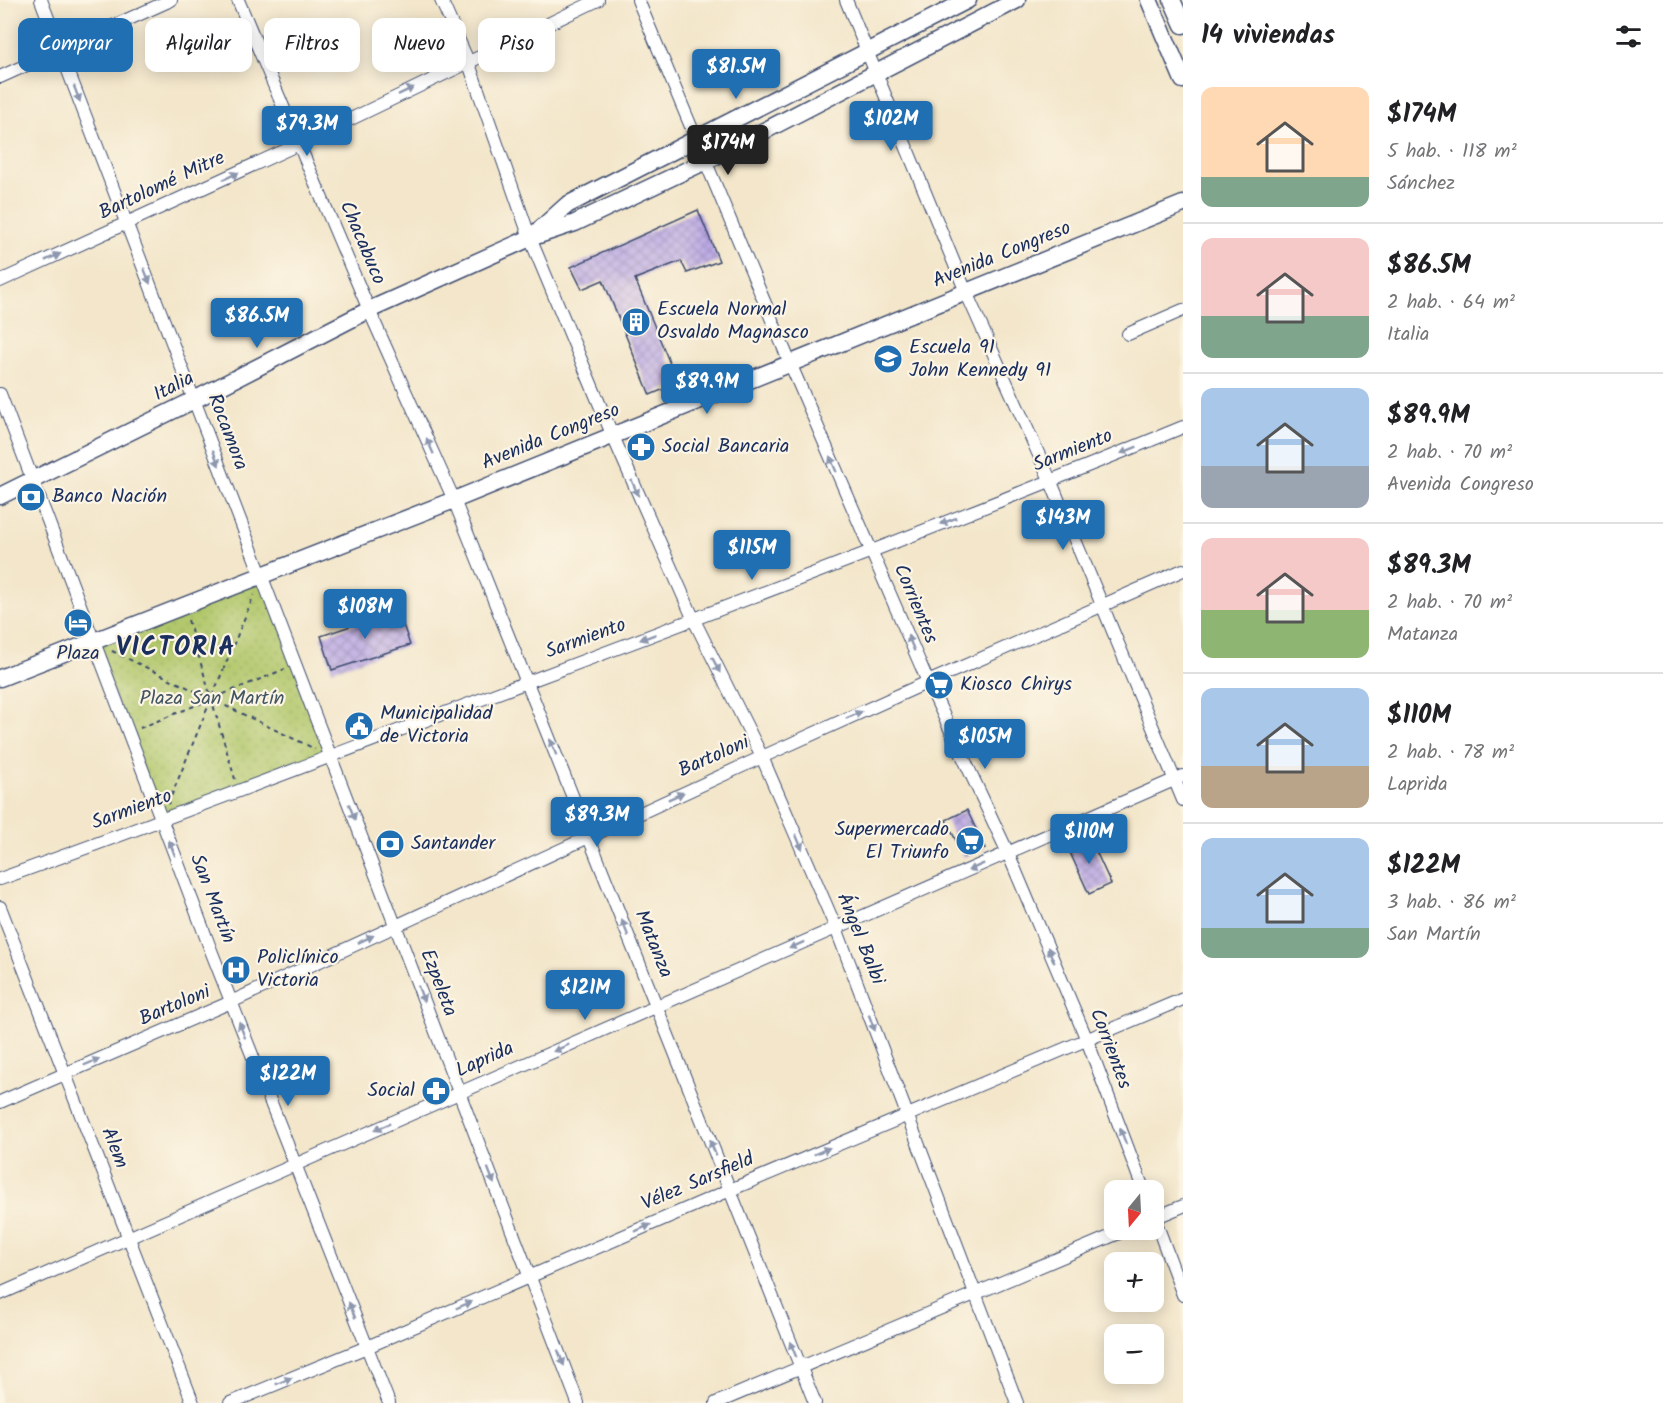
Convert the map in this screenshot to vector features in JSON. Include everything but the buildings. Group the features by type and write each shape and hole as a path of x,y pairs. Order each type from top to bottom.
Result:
{"street":[{"name":"Rocamora","path":"41,0 48,18"},
{"path":"131,18 171,0"},
{"name":"Chacabuco","path":"238,0 369,310 454,500"},
{"name":"Ángel Balbi","path":"441,0 468,61 530,238 612,434 694,620 762,757 836,928 1017,1403"},
{"name":"Bartolomé Mitre","path":"0,281 299,144 598,0"},
{"name":"Corrientes","path":"638,0 790,363 928,682 1008,852 1087,1040 1140,1180"},
{"path":"846,0 966,292 1179,777 1183,800"},
{"path":"530,238 567,205 968,0"},
{"path":"530,238 575,223 706,161 1017,0"},
{"path":"1149,0 1183,80"},
{"path":"1172,0 1183,25"},
{"path":"0,77 18,69"},
{"name":"Rocamora","path":"68,72 261,576"},
{"name":"Avenida Congreso","path":"0,678 454,500 1183,204"},
{"name":"Italia","path":"0,496 369,310 530,238"},
{"path":"1128,334 1183,310"},
{"name":"San Martín","path":"0,394 231,1002 389,1403"},
{"name":"Sarmiento","path":"0,879 694,620 1051,482 1183,428"},
{"name":"Matanza","path":"454,500 815,1403"},
{"name":"Bartoloni","path":"0,1102 231,1002 762,757 1183,570"},
{"name":"Ezpeleta","path":"261,576 578,1403"},
{"name":"Laprida","path":"0,1294 1179,777"},
{"name":"Alem","path":"0,908 193,1403"},
{"name":"Vélez Sarsfield","path":"230,1403 367,1347 730,1190 1183,999"},
{"path":"1164,1214 1183,1206"},
{"path":"716,1403 1104,1239"},
{"path":"1162,1240 1183,1295"}],"path":[{"path":"162,820 261,576"},
{"path":"184,606 238,792"},
{"path":"94,642 331,757"},
{"path":"128,732 296,665"}],"green space":[{"name":"Plaza San Martín","path":"262,576 331,757 162,820 94,642"}],"place":[{"name":"Escuela Normal Osvaldo Magnasco","path":"636,322"},
{"name":"Escuela 91 John Kennedy 91","path":"888,359"},
{"name":"Social Bancaria","path":"641,447"},
{"name":"Banco Nación","path":"31,497"},
{"name":"Plaza","path":"78,623"},
{"name":"Kiosco Chirys","path":"939,685"},
{"name":"Municipalidad de Victoria","path":"359,726"},
{"name":"Supermercado El Triunfo","path":"970,841"},
{"name":"Santander","path":"390,844"},
{"name":"Policlínico Victoria","path":"236,970"},
{"name":"Social","path":"436,1091"}],"district":[{"name":"VICTORIA","path":"176,648"}]}
